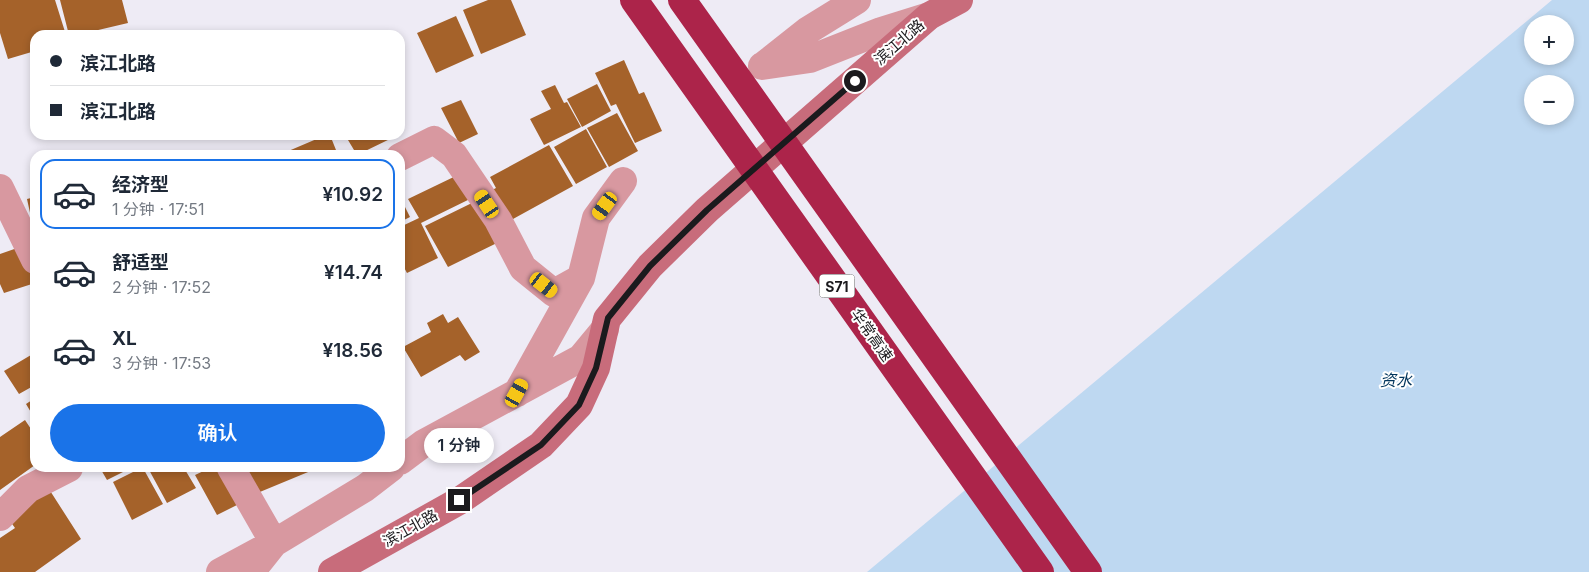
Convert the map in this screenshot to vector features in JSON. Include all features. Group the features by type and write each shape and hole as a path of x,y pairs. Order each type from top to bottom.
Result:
{"highway":[{"name":"华常高速","path":"634,0 1040,572"},
{"name":"S71","path":"682,0 1088,572"}],"street":[{"path":"857,0 808,31 762,66 810,59 881,31 929,16"},
{"name":"滨江北路","path":"332,572 459,500 541,445 579,405 596,368 608,318 650,266 707,210 929,16 959,0"},
{"path":"405,154 434,140 454,155 498,220 523,268 554,293 581,278"},
{"path":"517,393 581,278 596,218 623,181"},
{"path":"0,188 30,250"},
{"path":"405,457 424,442 581,358 605,330"},
{"path":"0,517 28,489 61,472"},
{"path":"234,472 274,543"},
{"path":"220,572 274,543 365,488 387,472"},
{"path":"251,572 274,543"}],"water":[{"name":"资水","path":"1552,0 1589,0 1589,572 867,572 1524,23 1524,65 1574,65 1574,15 1534,15"}],"building":[{"path":"0,0 55,0 64,30 30,30 30,52 8,59 0,33"},
{"path":"60,0 122,0 128,23 98,30 68,30"},
{"path":"488,0 511,0 526,35 481,54 463,10"},
{"path":"456,16 474,56 436,73 417,33"},
{"path":"624,60 639,94 644,92 662,131 635,143 616,104 611,106 595,73"},
{"path":"597,84 611,111 582,127 567,99"},
{"path":"555,85 564,103 567,102 581,127 544,145 530,119 551,109 541,91"},
{"path":"461,100 478,134 459,143 441,108"},
{"path":"617,113 638,151 609,167 587,128"},
{"path":"586,129 607,167 576,184 554,147"},
{"path":"314,140 332,140 336,150 291,150"},
{"path":"348,140 388,140 367,150 354,150"},
{"path":"549,145 573,186 504,224 486,193 496,188 490,177"},
{"path":"462,173 474,197 421,223 438,258 407,273 405,269 405,225 419,218 408,199"},
{"path":"30,198 30,213 27,199"},
{"path":"478,200 501,241 448,267 425,226"},
{"path":"405,207 410,217 405,220"},
{"path":"23,246 30,263 30,285 4,293 0,284 0,254"},
{"path":"443,314 448,323 458,317 480,352 465,361 460,355 421,377 405,350 405,346 431,332 427,323"},
{"path":"30,356 30,388 19,394 4,371"},
{"path":"30,401 30,411 26,404"},
{"path":"25,420 30,428 30,469 0,490 0,437"},
{"path":"102,472 123,472 107,480"},
{"path":"133,472 145,472 163,504 132,520 113,482"},
{"path":"150,472 186,472 196,488 167,503"},
{"path":"201,472 228,472 245,501 217,515 195,475"},
{"path":"244,472 308,472 255,494"},
{"path":"47,486 81,539 35,572 0,572 0,538 15,528 5,514"}],"route":[{"path":"459,500 541,445 579,405 596,368 608,318 650,266 707,210 855,81"}]}
